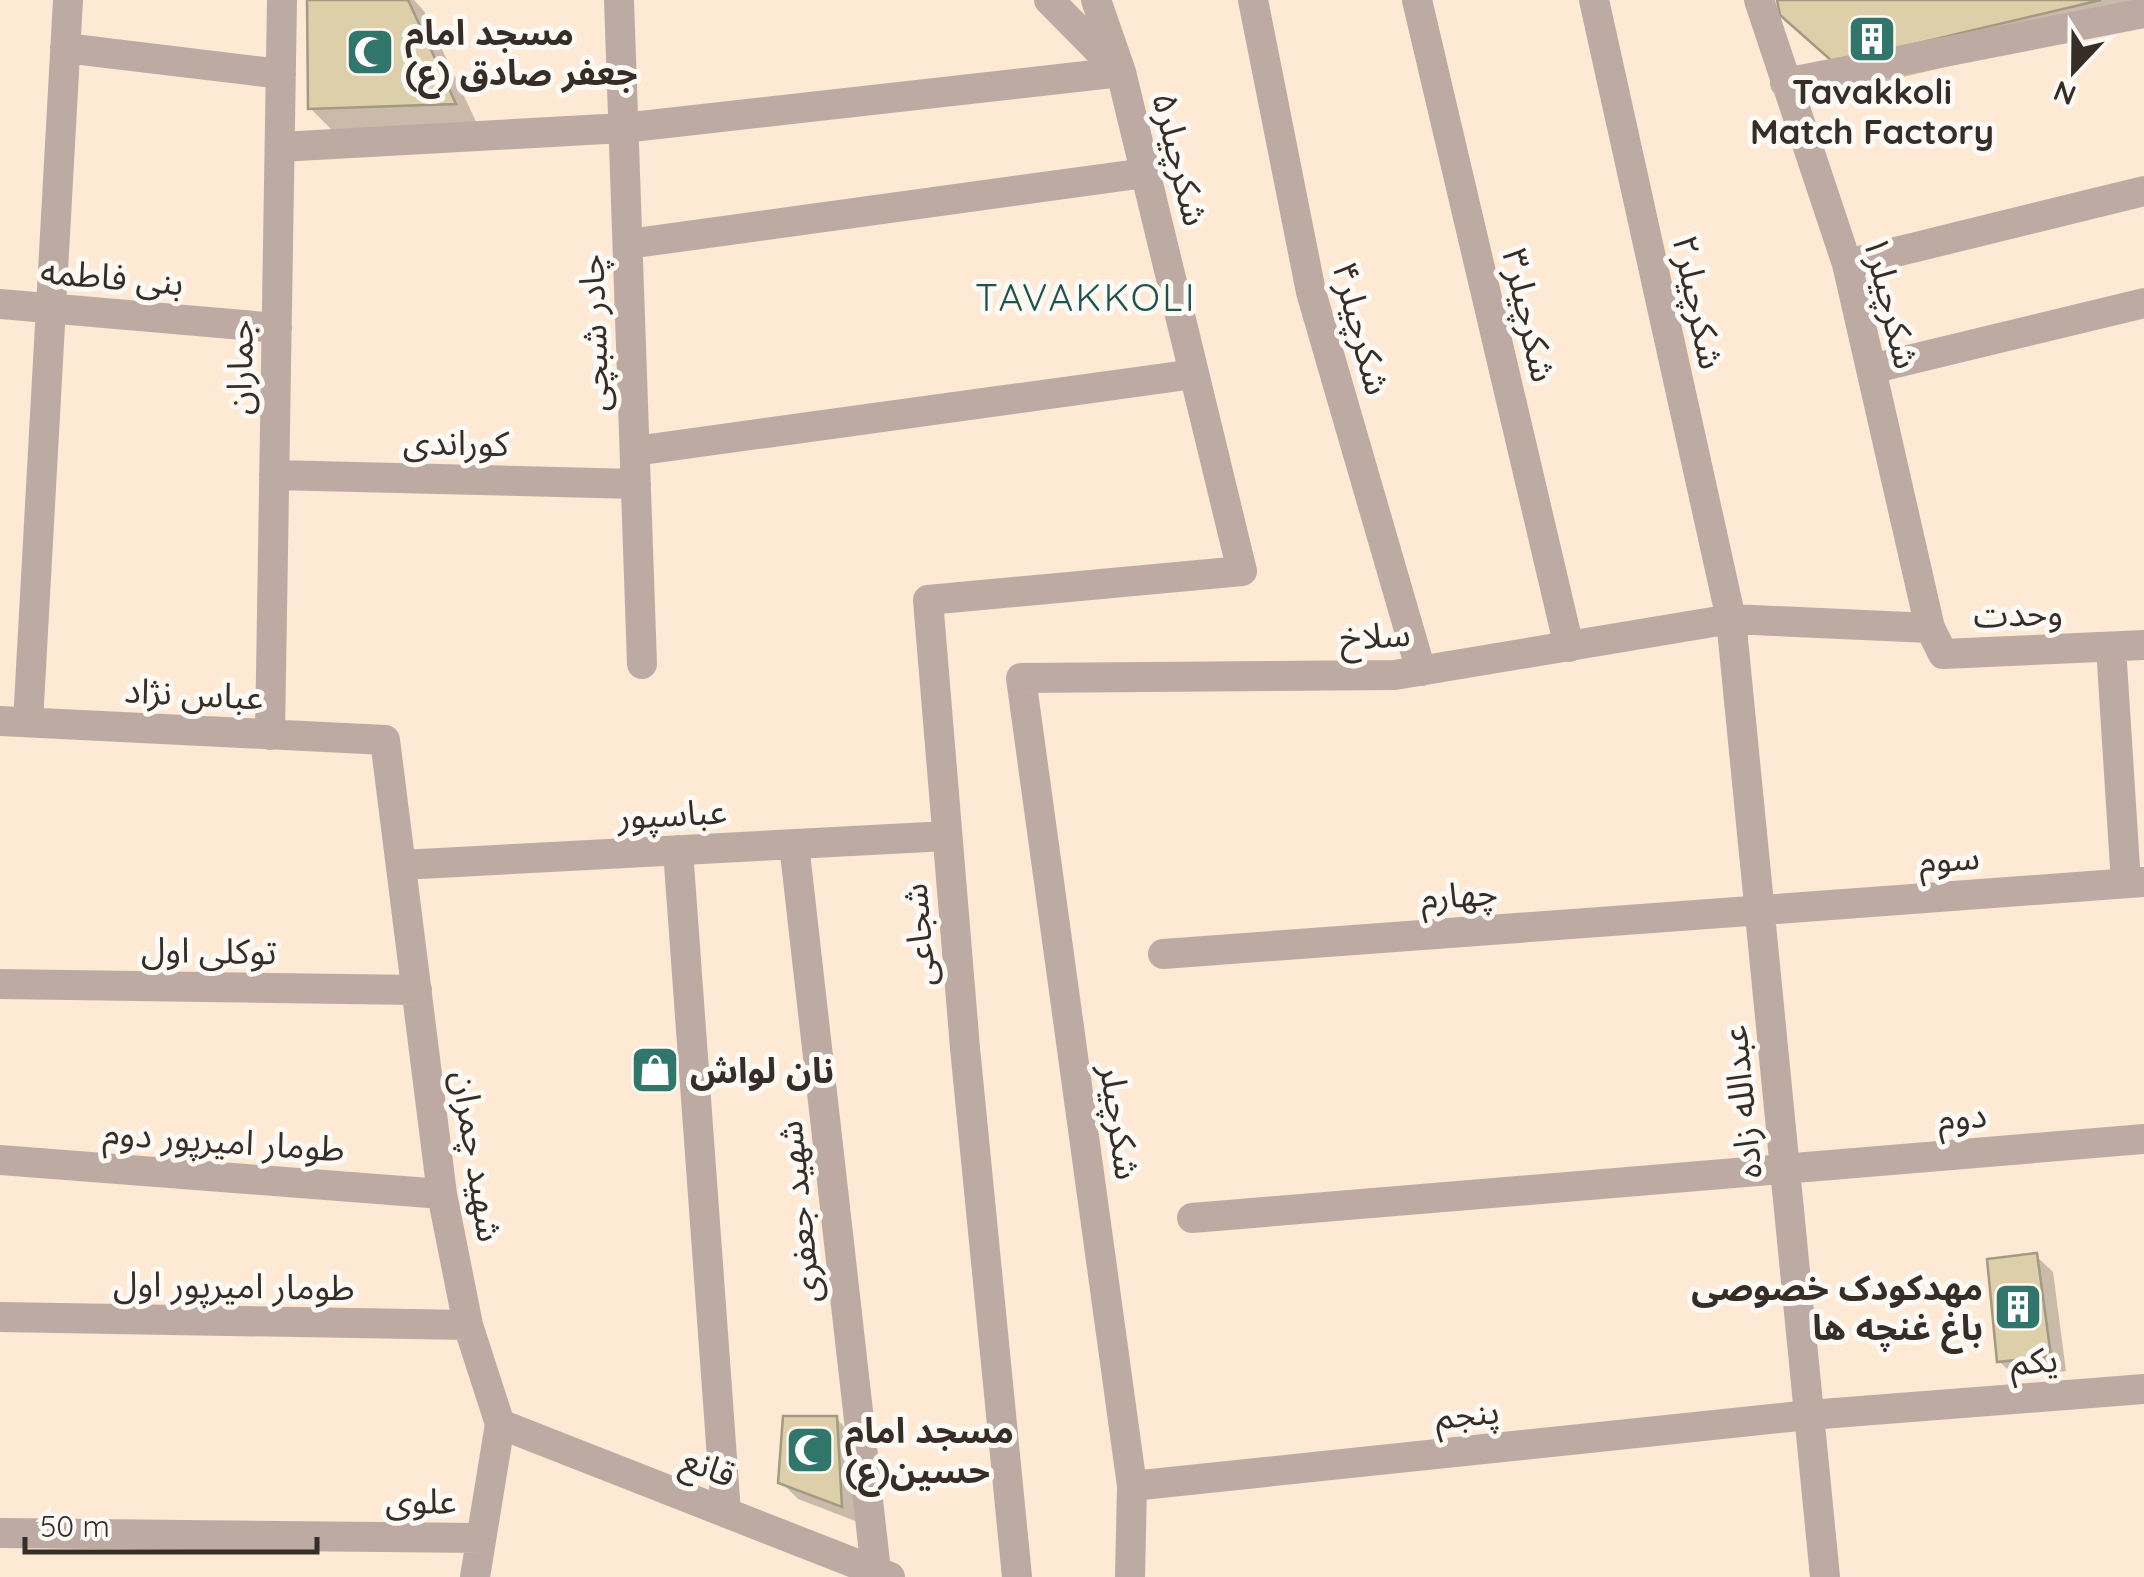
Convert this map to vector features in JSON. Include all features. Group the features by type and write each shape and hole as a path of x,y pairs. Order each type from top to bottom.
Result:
{"street":[{"path":"14,722 51,308 68,0"},
{"name":"جماران","path":"270,734 282,0"},
{"name":"چادر شبچی","path":"619,0 642,664"},
{"path":"1049,0 1121,72"},
{"name":"شکرچیلر۵","path":"1096,0 1121,72 1242,571"},
{"name":"شکرچیلر۴","path":"1253,0 1311,292 1421,671"},
{"name":"شکرچیلر۳","path":"1418,0 1569,647"},
{"name":"شکرچیلر۲","path":"1594,0 1731,620"},
{"name":"شکرچیلر۱","path":"1759,0 1847,264 1930,628"},
{"path":"1784,84 2144,13"},
{"path":"65,48 281,74"},
{"path":"280,147 624,128 1121,72"},
{"path":"628,244 1146,173"},
{"path":"1847,264 2144,191"},
{"name":"بنی فاطمه","path":"0,304 277,328"},
{"path":"1871,369 2144,304"},
{"path":"635,451 1194,374"},
{"name":"کوراندی","path":"274,475 636,484"},
{"name":"شجاعی","path":"1017,1577 964,1048 928,600 1242,571"},
{"name":"سلاخ","path":"1021,678 1395,675 1731,620"},
{"name":"وحدت","path":"1731,620 1930,628 1943,654 2144,645"},
{"name":"عبدالله زاده","path":"1731,620 1825,1577"},
{"path":"2111,647 2135,882"},
{"name":"شکرچیلر","path":"1021,678 1132,1486 1130,1577"},
{"name":"عباس نژاد","path":"14,722 385,740"},
{"name":"شهید چمران","path":"385,740 442,1194 468,1325 500,1424 475,1577"},
{"name":"عباسپور","path":"401,865 948,836"},
{"name":"شهید جعفری","path":"794,844 883,1574"},
{"path":"678,850 726,1513"},
{"name":"سوم","path":"1760,910 2135,882"},
{"name":"چهارم","path":"1163,954 1760,910"},
{"name":"توکلی اول","path":"0,984 416,990"},
{"name":"دوم","path":"1192,1218 2144,1139"},
{"name":"طومار امیرپور دوم","path":"0,1160 442,1194"},
{"name":"طومار امیرپور اول","path":"0,1317 468,1325"},
{"name":"یکم","path":"1809,1415 2144,1389"},
{"name":"پنجم","path":"1132,1486 1809,1415"},
{"name":"قانع","path":"500,1424 883,1574"},
{"name":"علوی","path":"0,1532 481,1538"}],"building":[{"name":"مسجد امام جعفر صادق (ع)","path":"307,0 408,0 456,104 308,109"},
{"name":"Tavakkoli Match Factory","path":"1777,0 2101,0 1834,63 1780,15"},
{"name":"مهدکودک خصوصی باغ غنچه ها","path":"2037,1253 2051,1356 1997,1362 1987,1259"},
{"name":"مسجد امام حسین(ع)","path":"783,1416 837,1416 842,1507 778,1483"}],"place":[{"name":"Tavakkoli Match Factory","path":"1872,39"},
{"name":"مسجد امام جعفر صادق (ع)","path":"370,52"},
{"name":"نان لواش","path":"655,1070"},
{"name":"مهدکودک خصوصی باغ غنچه ها","path":"2018,1307"},
{"name":"مسجد امام حسین(ع)","path":"810,1450"}],"district":[{"name":"TAVAKKOLI","path":"1086,297"}]}
